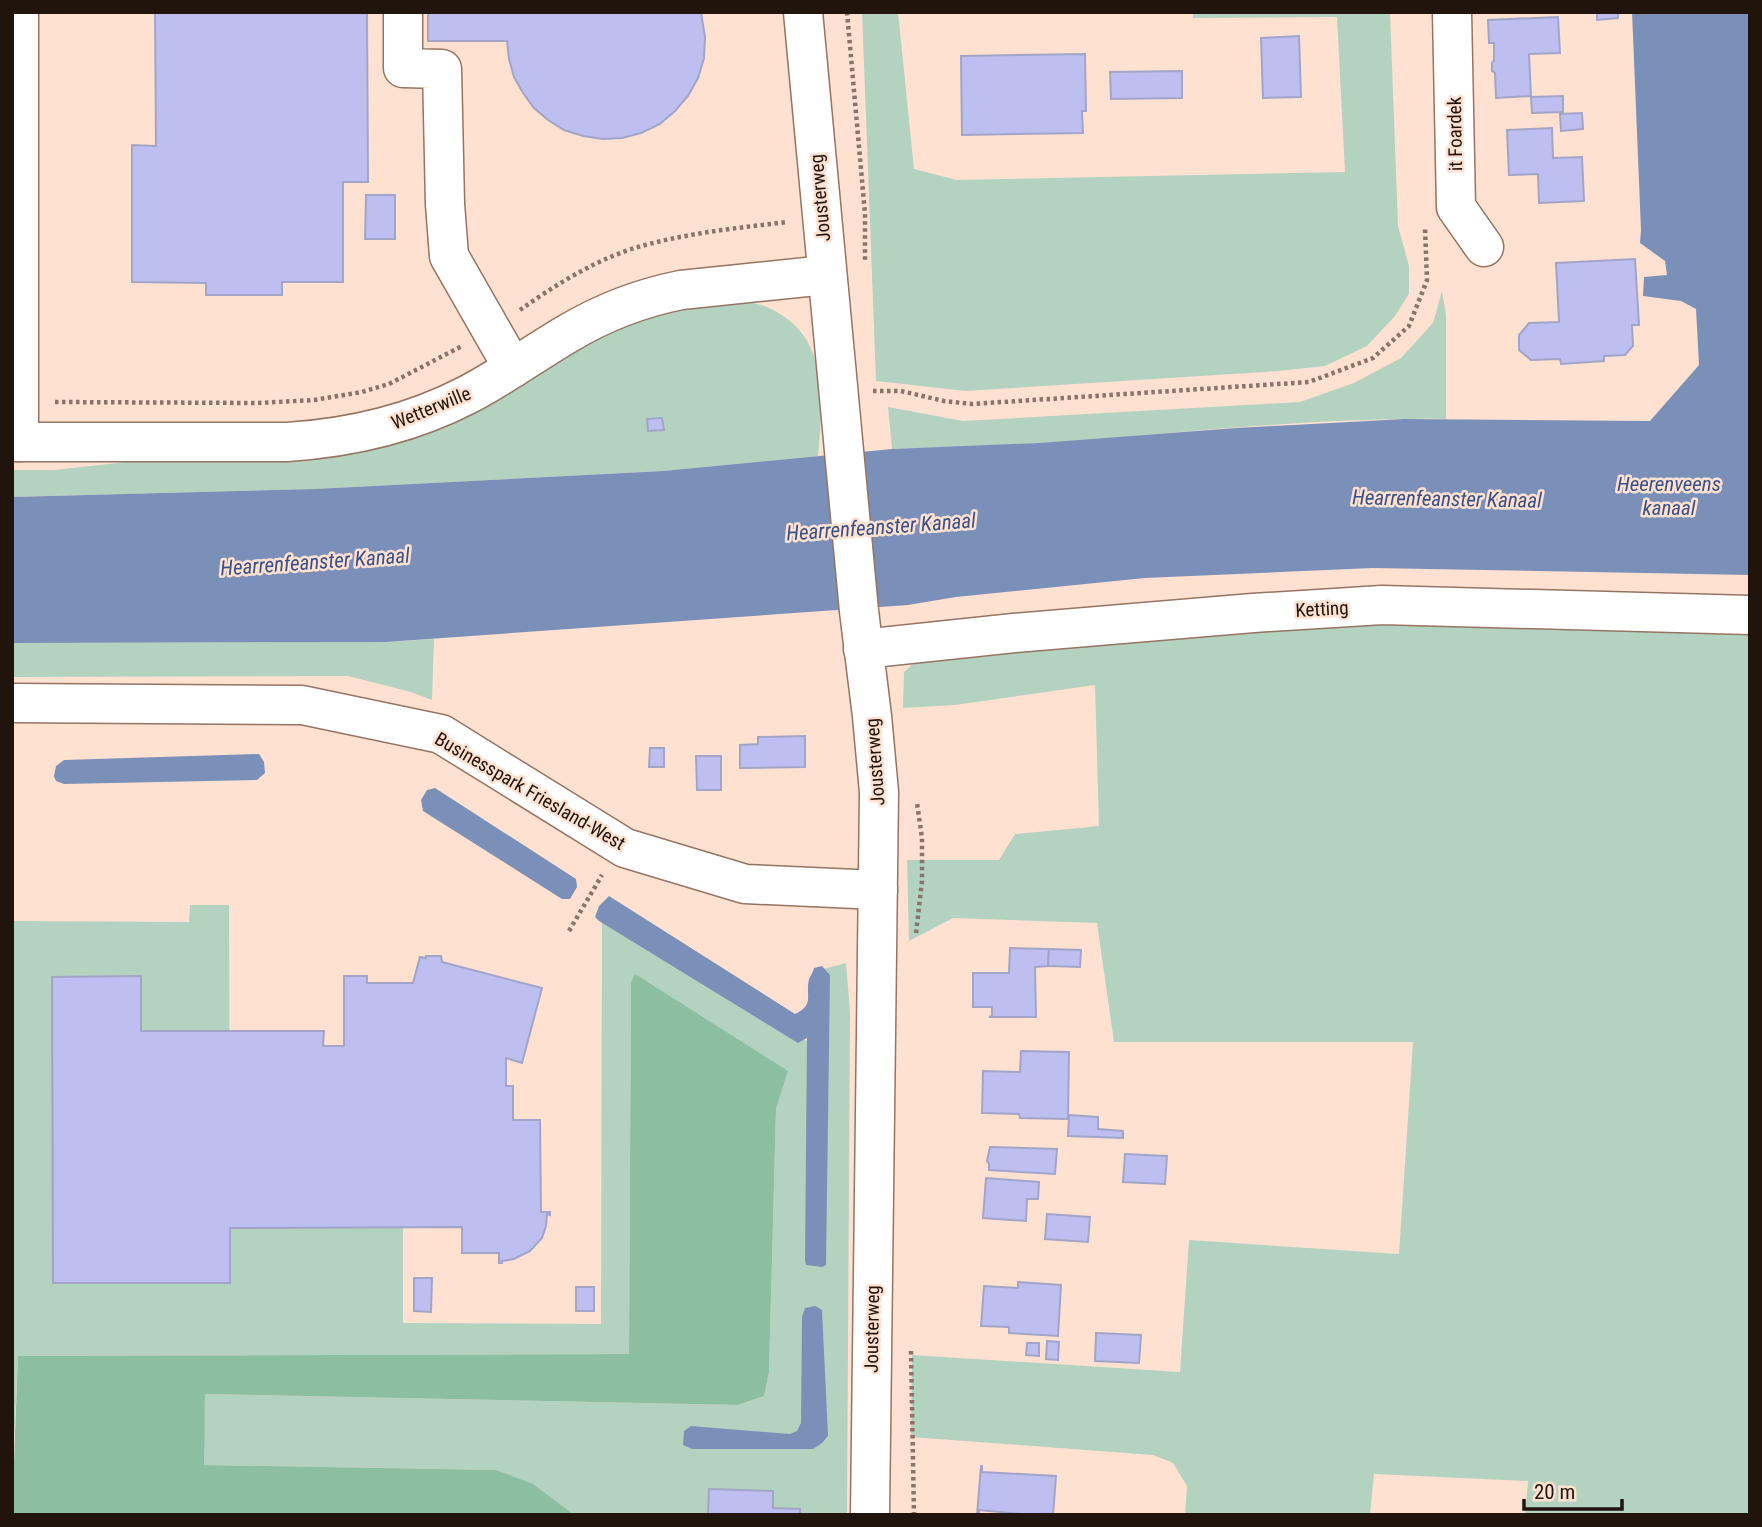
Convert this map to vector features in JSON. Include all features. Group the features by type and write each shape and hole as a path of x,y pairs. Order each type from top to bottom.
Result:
{"street":[{"path":"16,442 19,12"},
{"path":"403,12 403,68 442,69 449,256 513,368"},
{"name":"Jousterweg","path":"803,12 859,611 880,647 870,1515"},
{"name":"it Foardek","path":"1452,12 1456,207 1484,247"},
{"name":"Wetterwille","path":"16,442 228,443 318,440 393,425 465,396 569,333 621,307 662,293 827,275"},
{"name":"Ketting","path":"880,647 1239,614 1382,605 1750,615"},
{"name":"Businesspark Friesland-West","path":"12,703 302,705 441,734 625,848 745,884 877,890"}],"path":[{"path":"847,12 866,214 865,265"},
{"path":"43,402 287,402 362,393 414,372 490,330 553,288 636,248 698,233 795,221"},
{"path":"869,391 901,391 972,404 1308,382 1373,358 1409,326 1427,279 1425,226"},
{"path":"569,931 620,845"}],"green space":[{"path":"862,12 898,12 914,169 957,180 1345,172 1337,17 1193,18 1193,12 1390,12 1398,226 1409,266 1409,294 1395,316 1367,346 1325,366 966,391 876,381"},
{"path":"1442,291 1446,315 1446,419 1294,423 1023,444 892,449 888,407 963,421 1300,402 1354,383 1401,358 1433,323"},
{"path":"740,301 759,304 780,314 800,331 810,346 820,381 818,456 663,471 314,489 12,497 12,470 54,470 126,462 306,459 373,449 646,316"},
{"path":"1403,623 1750,625 1750,1515 1525,1515 1528,1481 1374,1474 1370,1515 1185,1515 1187,1486 1173,1463 1153,1455 911,1437 912,1355 1180,1372 1189,1240 1399,1254 1413,1042 1114,1042 1097,923 953,918 909,941 907,860 999,860 1015,834 1099,826 1095,685 955,705 903,708 904,672 921,657 985,645"},
{"path":"434,639 432,700 348,676 12,677 12,643 386,642"},
{"path":"190,905 229,905 230,1227 403,1227 403,1323 601,1324 602,914 818,1048 820,970 846,963 850,1012 847,1515 574,1515 496,1470 203,1465 205,1394 738,1405 764,1396 769,1372 776,1109 788,1071 631,982 629,1354 18,1356 12,1489 12,921 189,922"},
{"path":"635,974 788,1071 776,1109 769,1372 764,1396 738,1405 205,1394 204,1465 496,1470 533,1484 574,1515 12,1515 18,1356 629,1354 631,982"}],"water":[{"path":"1632,12 1750,12 1750,575 1372,568 1145,578 956,597 908,605 386,642 12,643 12,497 314,489 663,471 892,449 1039,443 1404,419 1650,421 1699,365 1696,309 1681,301 1643,296 1644,277 1667,275 1665,261 1640,243"},
{"path":"259,754 264,762 265,773 257,780 64,784 56,781 54,776 56,766 64,760"},
{"path":"435,788 576,879 577,887 570,899 562,899 423,811 421,800 427,790"},
{"path":"609,896 795,1014 807,1003 809,979 814,968 822,966 830,975 826,1265 806,1265 805,1260 807,1038 798,1043 599,921 595,917 599,906"},
{"path":"815,1306 822,1310 828,1436 822,1443 813,1449 692,1449 683,1445 684,1431 691,1426 790,1434 797,1431 801,1423 802,1317 805,1308"}],"building":[{"path":"155,12 367,12 368,182 343,182 343,282 282,282 282,295 206,295 206,283 132,282 132,145 156,146"},
{"path":"428,12 701,12 705,37 704,58 698,78 688,96 660,124 622,138 583,136 564,130 534,108 514,77 507,41 428,41"},
{"path":"1597,12 1618,12 1618,18 1597,20"},
{"path":"1558,17 1560,53 1529,54 1531,96 1496,98 1495,73 1492,71 1494,43 1489,43 1488,20"},
{"path":"1299,36 1301,97 1263,98 1261,38"},
{"path":"1085,54 1086,111 1082,111 1083,133 962,135 961,56"},
{"path":"1182,71 1182,98 1111,99 1110,72"},
{"path":"1563,96 1563,112 1532,113 1531,97"},
{"path":"1582,113 1583,129 1561,131 1560,114"},
{"path":"1552,128 1553,158 1582,157 1584,201 1539,203 1538,174 1509,175 1507,130"},
{"path":"366,195 395,195 395,239 365,239"},
{"path":"1635,259 1639,325 1632,325 1633,346 1625,355 1604,356 1604,361 1561,364 1560,359 1531,360 1519,350 1519,335 1529,323 1559,322 1556,263"},
{"path":"662,418 664,430 648,431 647,419"},
{"path":"805,736 805,767 740,768 740,745 758,744 758,737"},
{"path":"650,748 664,748 664,767 649,767"},
{"path":"696,756 721,756 721,790 697,790"},
{"path":"1010,948 1049,949 1048,966 1035,967 1036,1017 989,1017 992,1016 992,1007 973,1007 973,973 1009,973"},
{"path":"1049,949 1081,950 1080,967 1048,966"},
{"path":"441,956 442,962 542,988 522,1063 506,1058 506,1086 513,1086 513,1120 540,1120 541,1212 550,1212 550,1215 547,1214 542,1238 530,1251 502,1263 499,1263 499,1253 462,1253 462,1227 230,1228 230,1283 53,1283 52,977 141,976 141,1031 324,1031 323,1046 344,1046 344,976 367,976 367,983 413,983 420,957"},
{"path":"1021,1051 1069,1052 1068,1119 1020,1118 1019,1114 982,1113 983,1071 1020,1072"},
{"path":"1069,1115 1098,1117 1098,1129 1123,1131 1123,1138 1068,1136"},
{"path":"990,1147 1057,1149 1055,1174 989,1170 987,1161"},
{"path":"1125,1154 1167,1156 1165,1184 1123,1182"},
{"path":"986,1178 1039,1182 1038,1199 1027,1199 1026,1221 983,1218"},
{"path":"1047,1214 1090,1217 1088,1242 1045,1239"},
{"path":"414,1278 432,1278 431,1312 414,1311"},
{"path":"1018,1282 1061,1285 1058,1336 1009,1333 1009,1327 981,1326 984,1286 1018,1288"},
{"path":"576,1287 594,1287 594,1311 576,1311"},
{"path":"1096,1333 1141,1335 1139,1363 1095,1361"},
{"path":"1047,1341 1059,1342 1058,1360 1046,1359"},
{"path":"1027,1343 1039,1343 1039,1356 1026,1355"},
{"path":"981,1466 982,1472 1056,1476 1053,1515 979,1510 977,1515"},
{"path":"709,1489 773,1491 773,1508 800,1509 800,1515 708,1515"}],"water label":[{"name":"Heerenveens kanaal","path":"1669,496"},
{"name":"Hearrenfeanster Kanaal","path":"1447,499"},
{"name":"Hearrenfeanster Kanaal","path":"881,527"},
{"name":"Hearrenfeanster Kanaal","path":"315,562"}]}
